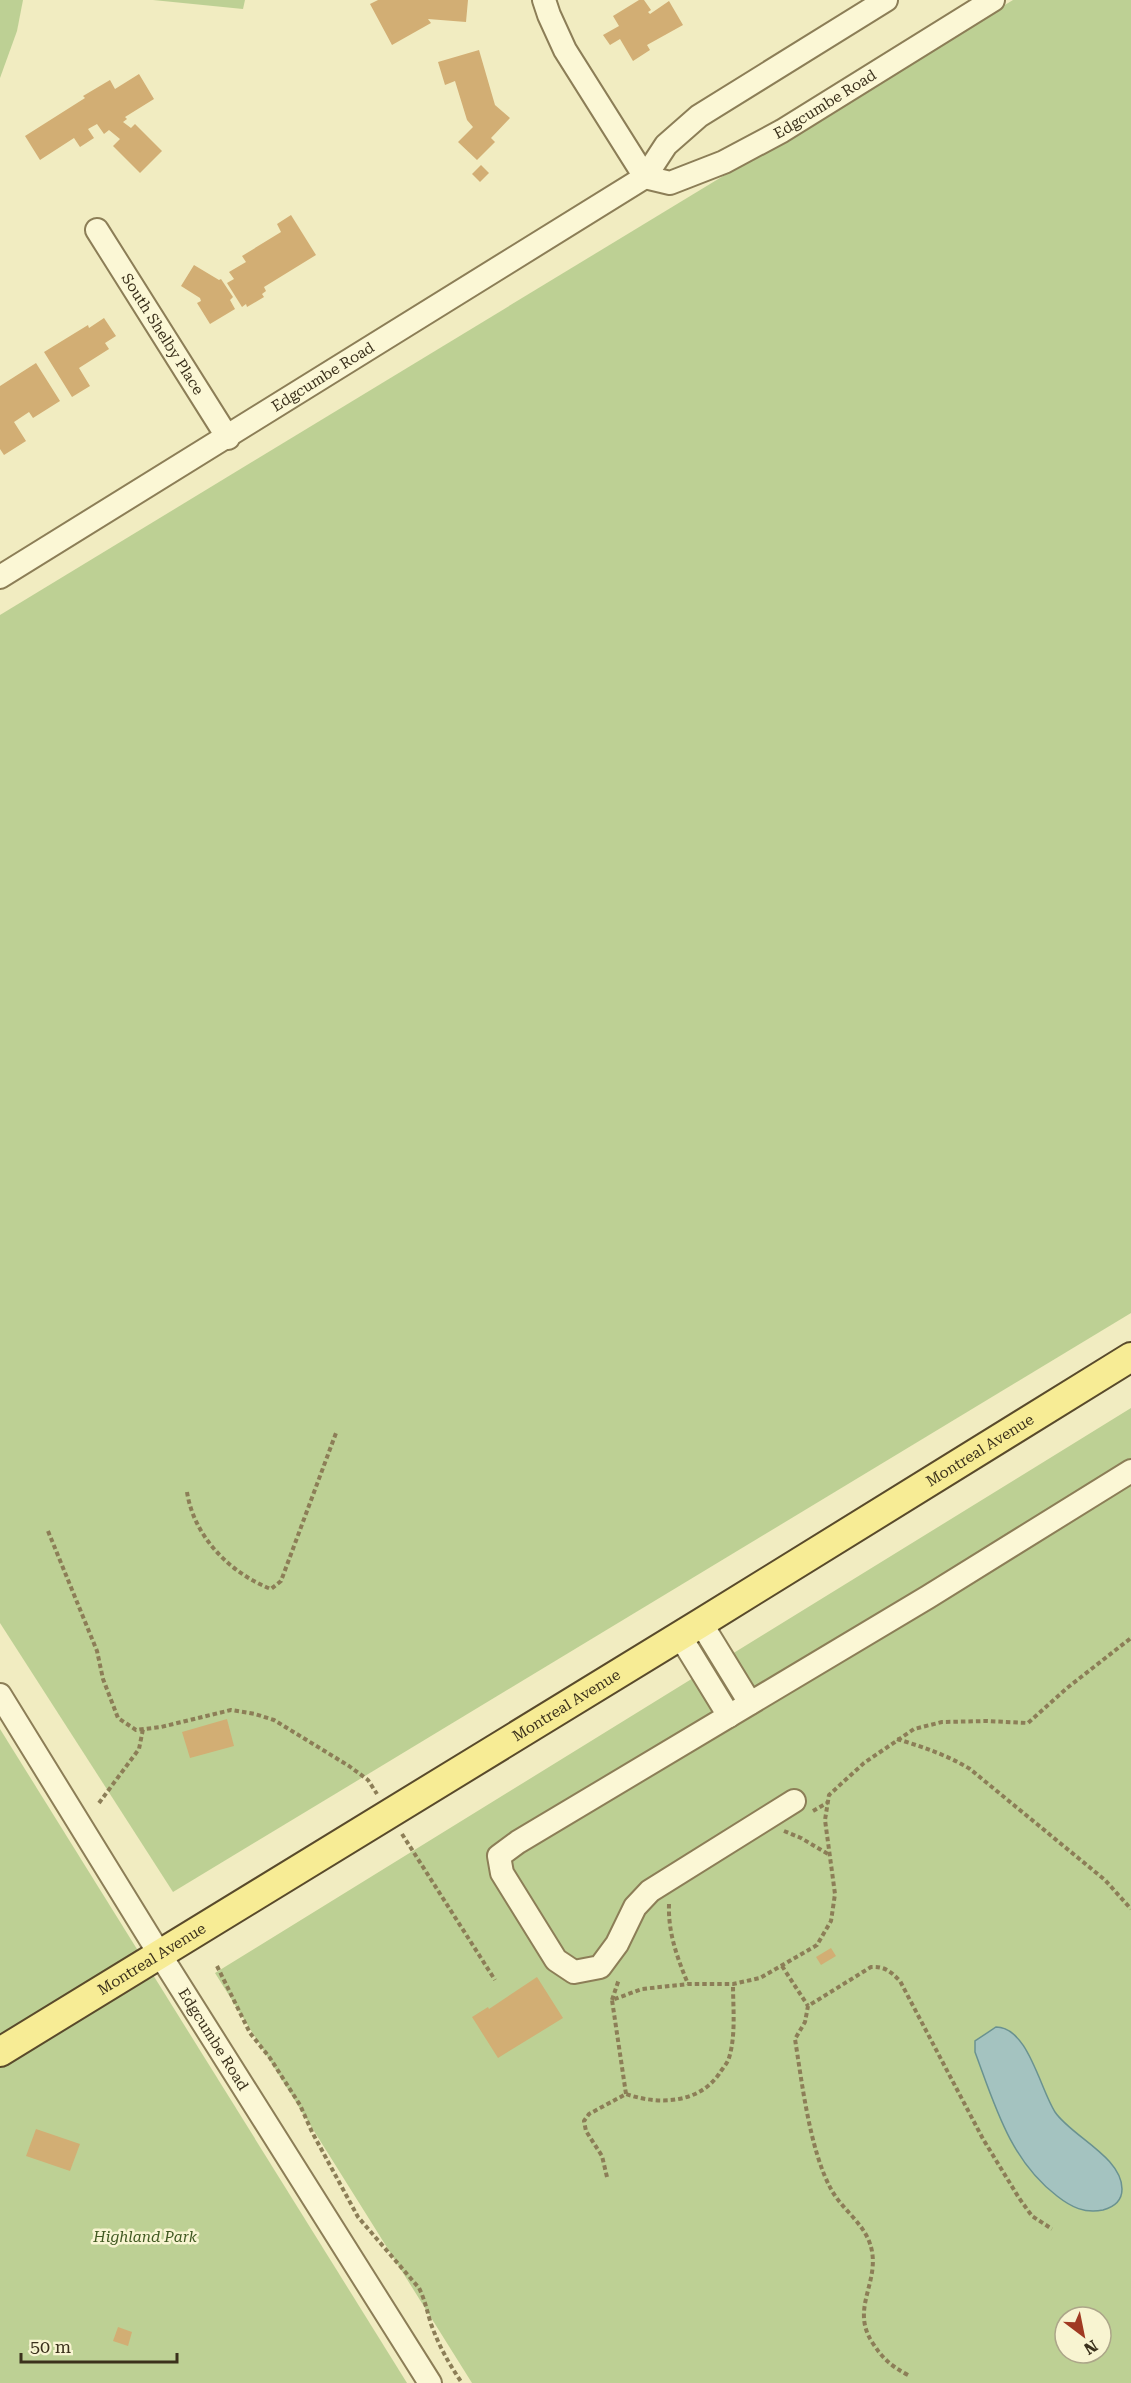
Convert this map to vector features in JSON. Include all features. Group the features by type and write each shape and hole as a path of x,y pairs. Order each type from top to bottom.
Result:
{"main road":[{"name":"Montreal Avenue","path":"0,2052 1131,1357"}],"street":[{"path":"544,0 566,50 645,177"},
{"name":"Edgcumbe Road","path":"0,577 228,438 645,177 666,145 699,116 886,0"},
{"name":"Edgcumbe Road","path":"645,177 670,183 724,162 783,130 993,0"},
{"name":"South Shelby Place","path":"97,230 228,438"},
{"path":"802,1807 650,1891 635,1907 617,1944 600,1967 574,1972 556,1960 502,1873 499,1856 1131,1471"},
{"path":"691,1629 750,1703"},
{"path":"691,1629 729,1716"},
{"name":"Edgcumbe Road","path":"0,1695 159,1953 430,2383"}],"path":[{"path":"187,1492 189,1506 198,1526 218,1553 230,1566 259,1585 271,1589 281,1581 336,1433"},
{"path":"48,1531 97,1650 103,1679 118,1718 136,1730 161,1727 231,1710 255,1714 274,1720 369,1780 495,1980"},
{"path":"612,2000 642,1989 688,1984 733,1984 760,1978 817,1945 831,1921 835,1894 825,1820 829,1795 864,1762 914,1729 942,1722 1028,1723 1067,1688 1131,1638"},
{"path":"99,1803 139,1749 143,1729"},
{"path":"897,1739 926,1747 951,1758 970,1770 1105,1880 1131,1909"},
{"path":"802,1807 828,1802"},
{"path":"790,1824 780,1830 801,1838 828,1855"},
{"path":"660,1905 669,1898 671,1936 688,1984"},
{"path":"217,1966 249,2033 270,2058 300,2105 358,2217 391,2252 419,2288 443,2354 462,2383"},
{"path":"782,1966 808,2006 805,2022 795,2039 806,2108 822,2167 831,2190 869,2241 873,2258 873,2278 862,2319 867,2334 880,2356 891,2366 908,2375"},
{"path":"808,2006 871,1967 881,1966 892,1972 903,1987 983,2139 1019,2198 1032,2216 1052,2229"},
{"path":"621,1973 612,2000 626,2094"},
{"path":"608,2177 602,2156 586,2131 584,2121 589,2114 626,2094 640,2099 666,2102 695,2095 714,2082 729,2060 733,2028 733,1984"}],"green space":[{"path":"0,0 23,0 17,31 0,78"},
{"path":"153,0 245,0 243,9"},
{"path":"1013,0 1131,0 1131,1313 173,1892 0,1623 0,615"},
{"path":"1131,1408 1131,2383 472,2383 215,1973"},
{"name":"Highland Park","path":"0,1729 407,2383 0,2383"}],"water":[{"path":"996,2027 1007,2030 1017,2037 1025,2048 1049,2102 1062,2121 1114,2167 1120,2177 1122,2189 1121,2197 1111,2207 1090,2211 1079,2209 1068,2203 1041,2182 1016,2149 997,2112 975,2052 975,2041"}],"building":[{"path":"378,0 468,0 466,22 428,19 431,23 392,45 370,4"},
{"path":"639,0 644,0 651,10 648,12 650,14 669,1 683,25 647,45 650,50 633,61 620,39 610,45 603,35 619,26 613,16"},
{"path":"479,50 495,105 510,118 491,138 495,142 477,160 458,142 473,127 467,120 455,81 445,85 438,62"},
{"path":"139,74 154,99 125,117 127,119 123,122 131,128 135,124 162,151 140,173 113,146 120,139 109,130 104,134 97,124 88,129 94,138 80,147 74,138 40,160 25,136 110,80 115,89"},
{"path":"481,165 489,173 480,182 472,174"},
{"path":"291,215 316,255 264,287 266,291 262,294 264,297 247,307 246,304 242,307 227,283 234,279 229,272 246,262 242,256 281,232 277,224"},
{"path":"194,265 219,280 221,279 233,297 230,300 235,309 210,324 197,303 201,301 200,298 181,286"},
{"path":"104,318 116,336 105,343 109,349 79,368 90,386 72,397 44,352"},
{"path":"36,363 60,401 33,418 29,412 14,422 26,441 4,455 0,449 0,386"},
{"path":"227,1719 234,1746 190,1758 182,1732"},
{"path":"831,1948 836,1956 821,1965 816,1957"},
{"path":"537,1977 563,2018 498,2058 472,2017 488,2007 489,2009"},
{"path":"36,2129 80,2144 70,2171 26,2156"},
{"path":"118,2327 132,2332 128,2346 113,2341"}]}
